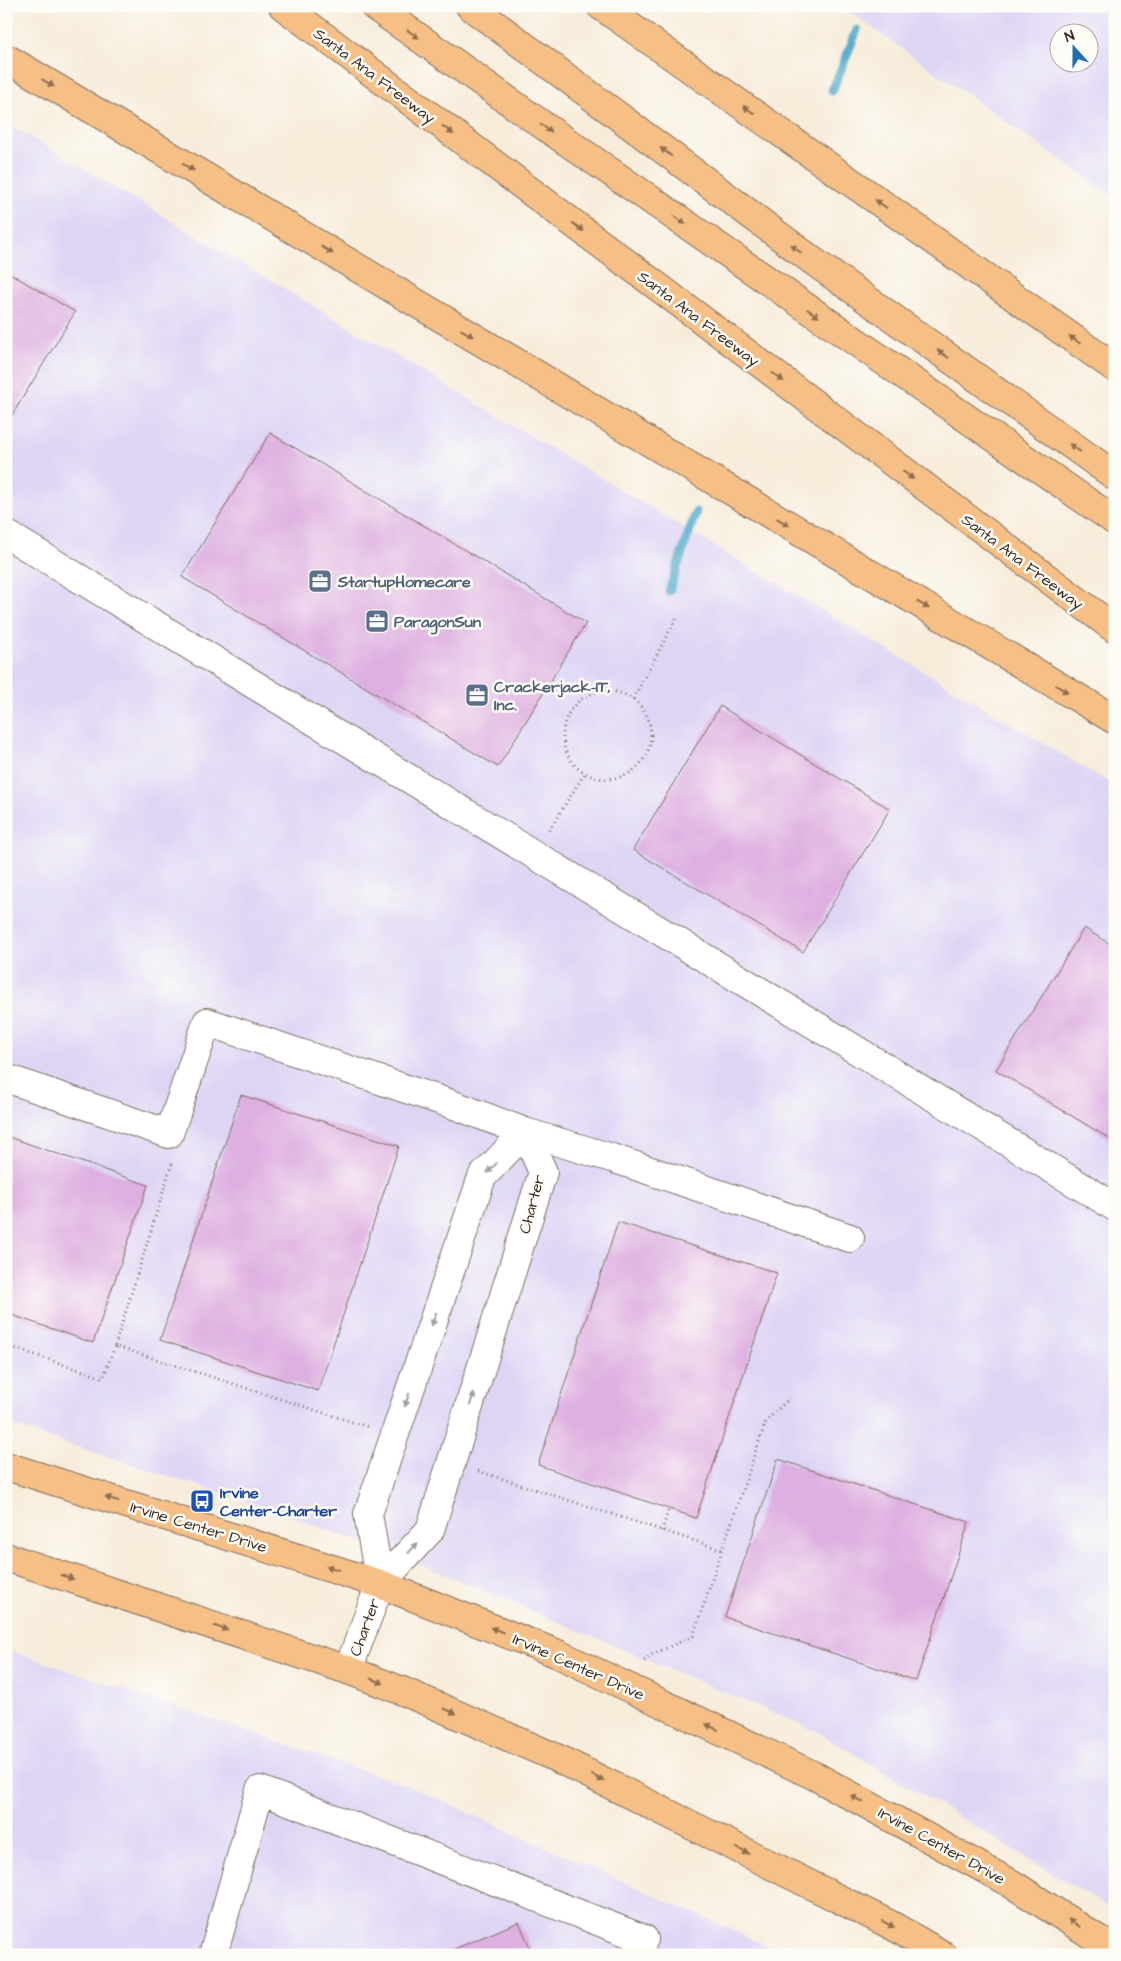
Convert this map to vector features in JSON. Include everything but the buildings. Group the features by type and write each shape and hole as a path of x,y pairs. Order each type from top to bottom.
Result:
{"main road":[{"name":"Santa Ana Freeway","path":"283,6 1115,629"},
{"path":"374,6 1115,521"},
{"path":"470,6 817,264 1115,476"},
{"path":"601,6 1115,368"},
{"path":"6,58 1115,720"},
{"name":"Irvine Center Drive","path":"6,1466 380,1584 558,1654 815,1776 1012,1884 1115,1950"},
{"path":"6,1557 348,1670 405,1692 559,1758 894,1926 943,1955"}],"street":[{"path":"6,534 1115,1207"},
{"path":"6,1078 169,1134 207,1022 454,1104 525,1132 612,1158 850,1238"},
{"name":"Charter","path":"348,1670 380,1584 430,1530 543,1172 525,1132 482,1177 368,1514 380,1584"},
{"path":"213,1955 260,1790 644,1940 637,1955"}],"path":[{"path":"633,699 677,617"},
{"path":"610,690 624,693 645,711 650,724 651,738 648,752 640,764 630,773 615,779 599,779 585,773 573,764 565,750 562,735 565,720 572,706 583,697 596,692 610,690"},
{"path":"535,854 585,773"},
{"path":"6,1345 103,1378 173,1166 169,1134"},
{"path":"115,1346 394,1436"},
{"path":"619,1682 651,1655 693,1636 766,1421 793,1395"},
{"path":"452,1462 723,1550"},
{"path":"662,1530 669,1508"}],"shaded area":[{"path":"841,6 1115,6 1115,198"},
{"path":"6,122 1115,786 1115,1911 816,1731 459,1580 286,1514 6,1424"},
{"path":"6,1649 411,1787 788,1955 6,1955"}],"waterway":[{"path":"832,91 857,30"},
{"path":"669,591 696,512"}],"place":[{"name":"StartupHomecare","path":"320,581"},
{"name":"ParagonSun","path":"377,621"},
{"name":"Crackerjack-IT, Inc.","path":"477,695"},
{"name":"Irvine Center-Charter","path":"202,1501"}]}
